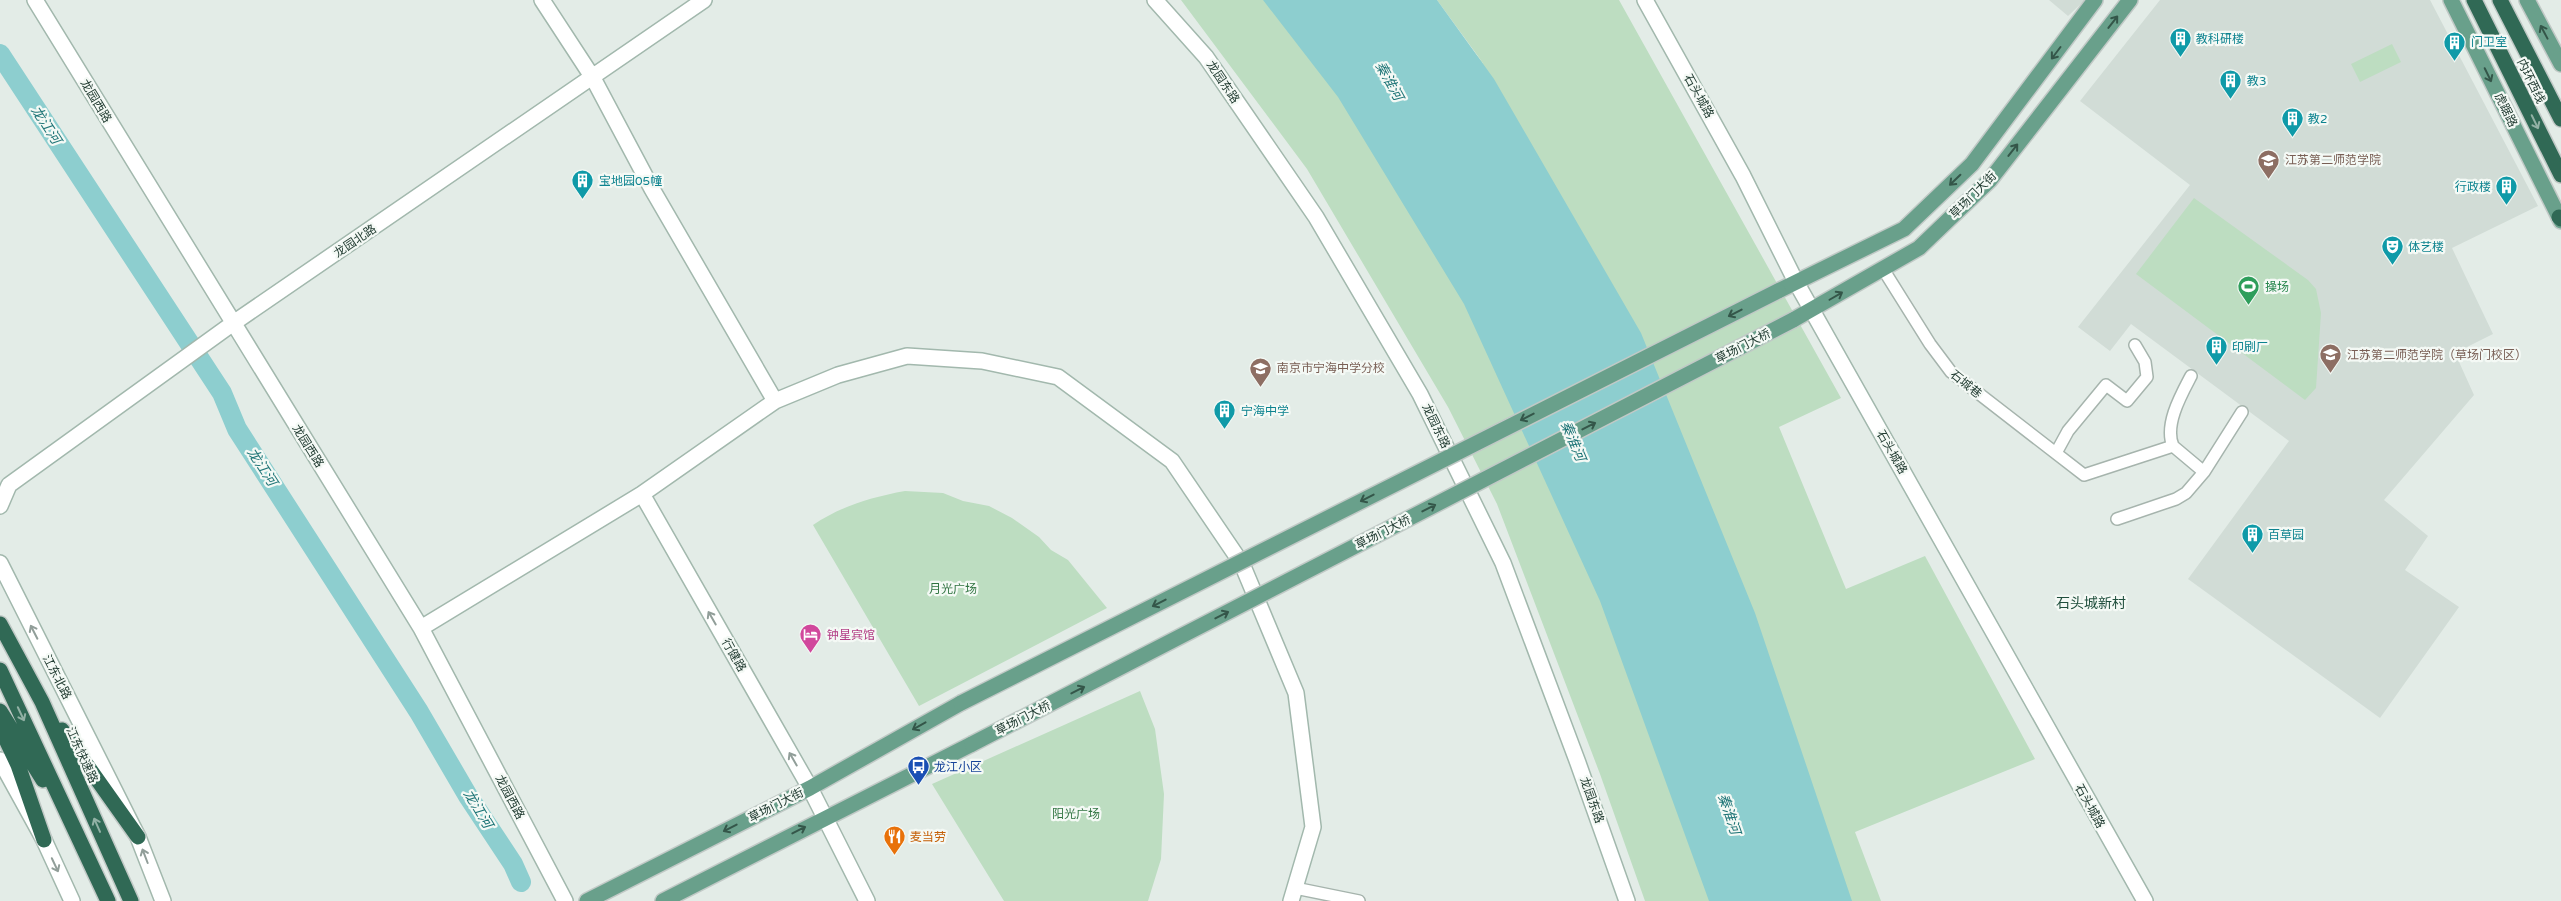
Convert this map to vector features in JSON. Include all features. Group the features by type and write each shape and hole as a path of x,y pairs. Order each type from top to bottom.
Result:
{"highway":[{"name":"内环西线","path":"2474,0 2561,175"},
{"name":"内环西线","path":"2500,0 2561,120"},
{"name":"江东快速路","path":"0,624 42,702 131,901"},
{"path":"0,670 108,901"},
{"path":"42,702 138,837"},
{"path":"0,711 81,840"},
{"path":"0,726 18,766 44,840"}],"main road":[{"name":"草场门大街","path":"587,901 810,788 962,703 1904,229 1972,164 2095,0"},
{"name":"草场门大街","path":"1793,320 1919,248 1990,180 2130,0"},
{"name":"虎踞路","path":"2451,0 2560,219"},
{"path":"2527,0 2561,64"},
{"name":"草场门大桥","path":"824,817 972,744 1793,320"},
{"path":"663,901 824,817"}],"street":[{"name":"龙园西路","path":"35,0 420,628 565,901"},
{"path":"542,0 593,78 652,189 775,401"},
{"name":"龙园北路","path":"4,485 232,324 704,0"},
{"name":"龙园东路","path":"1155,0 1206,57 1316,217 1420,394 1503,563 1578,763 1627,901"},
{"name":"石头城路","path":"1645,0 1743,176 1796,282 2145,901"},
{"name":"石城巷","path":"1883,269 1930,344 1951,372 2084,475 2174,446"},
{"path":"2056,453 2068,432 2106,385 2126,401 2147,376 2145,362 2135,345"},
{"path":"420,628 642,494 775,401 838,375 907,356 982,361 1058,377 1172,461 1242,564 1296,693 1313,827 1293,895 1359,901"},
{"path":"2192,376 2170,427 2170,438 2174,446 2204,472"},
{"path":"2117,519 2176,499 2186,493 2204,472 2242,412"},
{"path":"0,506 4,485"},
{"name":"行健路","path":"642,494 810,788 867,901"},
{"name":"江东北路","path":"0,563 138,837 163,901"},
{"path":"0,760 44,840 72,901"}],"shaded area":[{"path":"2049,0 2085,0 2068,16"},
{"name":"江苏第二师范学院（草场门校区）","path":"2160,0 2430,0 2538,206 2452,248 2493,334 2455,353 2474,395 2384,500 2428,536 2405,570 2459,607 2380,718 2188,579 2289,441 2131,324 2110,351 2078,327 2190,185 2080,101"}],"green space":[{"path":"1181,0 1432,0 1483,63 1437,0 1619,0 1841,398 1779,427 1846,589 1925,556 2035,759 1855,832 1881,901 1645,901 1600,774 1497,504 1448,407 1307,169"},
{"path":"2392,44 2401,62 2360,82 2351,64"},
{"name":"操场","path":"2194,198 2308,280 2316,289 2321,313 2316,388 2305,400 2136,274"},
{"name":"月光广场","path":"905,491 943,493 963,501 989,506 1012,518 1039,537 1051,550 1068,560 1107,608 919,706 813,525 857,503"},
{"name":"阳光广场","path":"1140,691 1155,729 1164,794 1161,859 1148,901 1004,901 932,784"}],"water":[{"name":"秦淮河","path":"1263,0 1437,0 1494,79 1641,333 1755,613 1852,901 1709,901 1600,601 1464,304 1338,97"}],"waterway":[{"name":"龙江河","path":"0,54 222,393 237,429 419,712 468,796 513,864 521,882"}],"place":[{"name":"教科研楼","path":"2180,58"},
{"name":"门卫室","path":"2455,61"},
{"name":"教3","path":"2231,100"},
{"name":"教2","path":"2292,138"},
{"name":"江苏第二师范学院","path":"2269,179"},
{"name":"宝地园05幢","path":"583,200"},
{"name":"行政楼","path":"2507,206"},
{"name":"体艺楼","path":"2392,266"},
{"name":"操场","path":"2249,306"},
{"name":"印刷厂","path":"2216,366"},
{"name":"江苏第二师范学院（草场门校区）","path":"2331,374"},
{"name":"南京市宁海中学分校","path":"1261,387"},
{"name":"宁海中学","path":"1225,430"},
{"name":"百草园","path":"2252,554"},
{"name":"钟星宾馆","path":"811,654"},
{"name":"龙江小区","path":"918,786"},
{"name":"麦当劳","path":"894,856"}],"district":[{"name":"石头城新村","path":"2091,603"}]}
